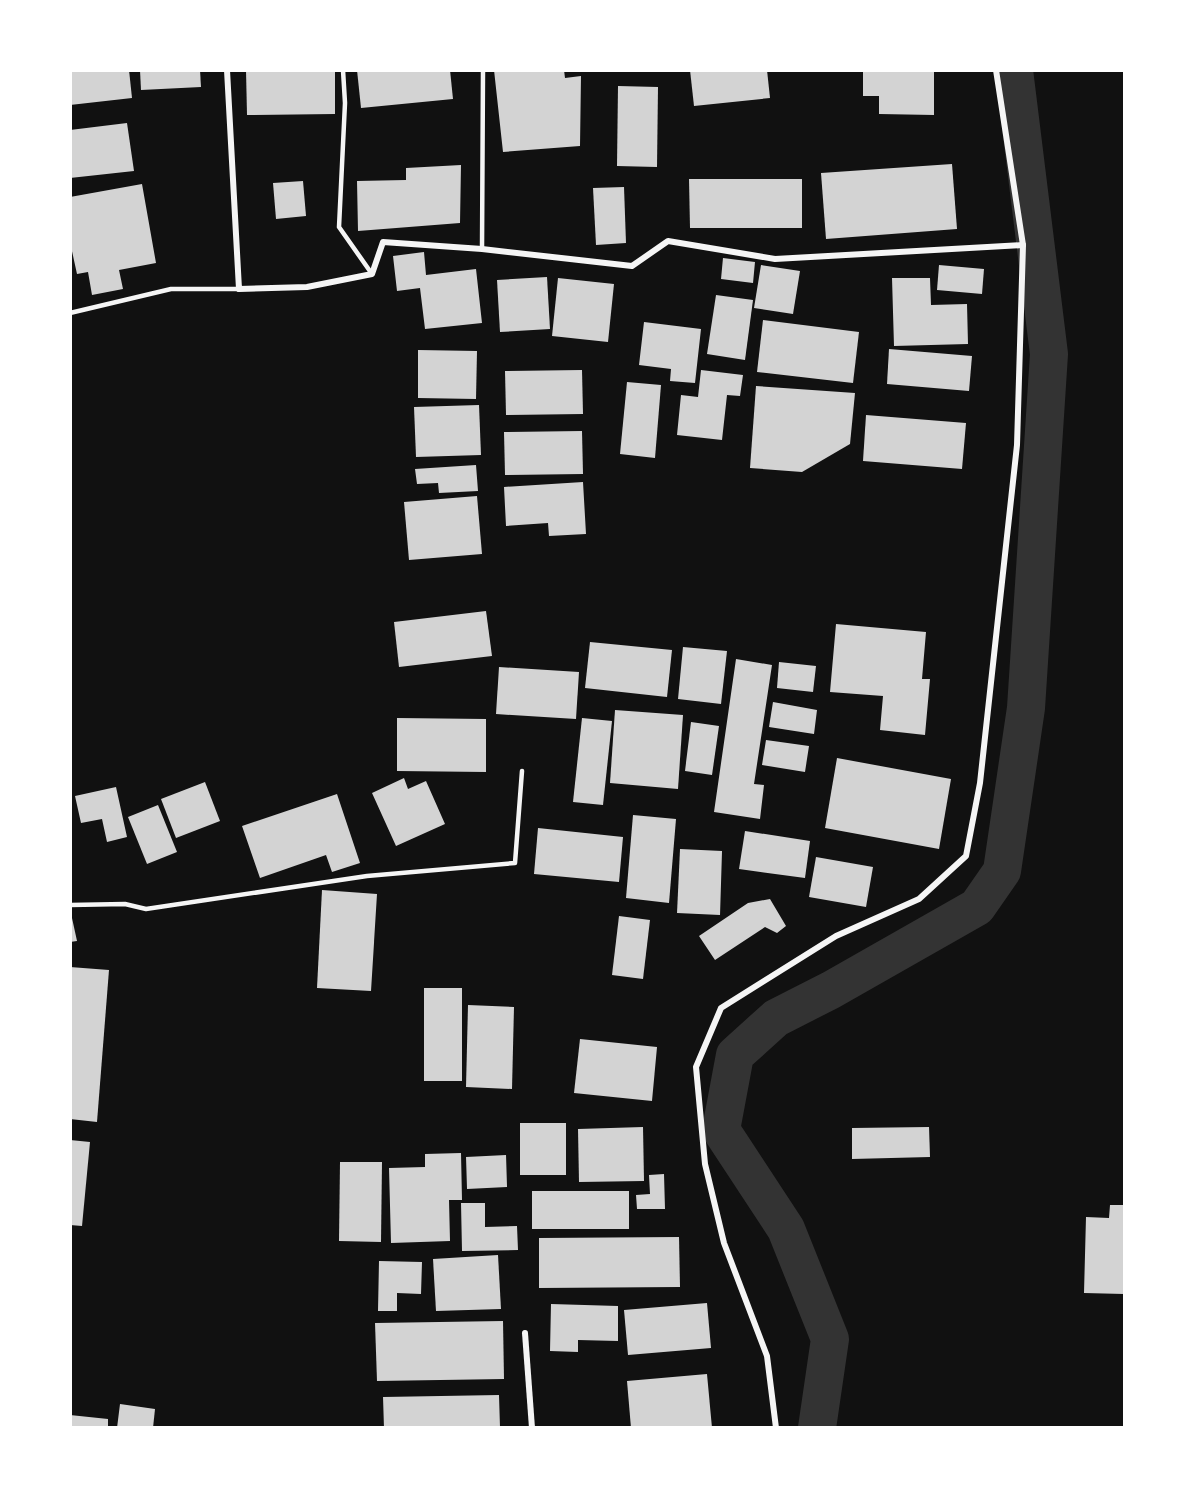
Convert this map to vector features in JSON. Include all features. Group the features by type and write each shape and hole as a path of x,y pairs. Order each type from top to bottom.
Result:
{"street":[{"path":"227,70 239,289 307,287 372,274 383,242 482,249 632,266 668,241 775,259 1023,245"},
{"path":"776,1428 767,1356 724,1243 705,1164 696,1067 721,1008 836,936 919,899 966,856 980,783 1017,445 1023,245 996,70"},
{"path":"525,1333 532,1428"}],"lane":[{"path":"344,70 345,103 339,227 372,274"},
{"path":"482,249 483,70"},
{"path":"70,313 171,289 239,289"},
{"path":"70,905 124,903 146,909 367,876 515,863 522,771"}],"building":[{"path":"70,70 129,70 132,98 70,105"},
{"path":"140,70 200,70 201,87 141,90"},
{"path":"246,70 335,70 335,114 247,115"},
{"path":"357,70 450,70 453,99 361,108"},
{"path":"494,70 564,70 565,78 581,76 580,146 503,152"},
{"path":"690,70 767,70 770,98 694,106"},
{"path":"863,70 934,70 934,115 879,114 879,96 863,96"},
{"path":"618,86 658,87 657,167 617,166"},
{"path":"127,123 134,171 70,178 70,130"},
{"path":"952,164 957,229 826,239 821,173"},
{"path":"461,165 460,223 358,231 357,181 406,180 406,168"},
{"path":"689,179 802,179 802,228 690,228"},
{"path":"303,181 306,216 276,219 273,183"},
{"path":"142,184 156,263 119,270 123,289 92,295 88,272 77,274 70,242 70,197"},
{"path":"624,187 626,243 596,245 593,188"},
{"path":"424,252 426,275 476,269 482,323 425,329 420,288 397,291 393,256"},
{"path":"723,258 755,262 753,283 721,279"},
{"path":"761,265 800,271 793,314 754,308"},
{"path":"939,265 984,269 982,294 937,290"},
{"path":"547,277 550,329 500,332 497,280"},
{"path":"558,278 614,284 608,342 552,336"},
{"path":"892,278 930,278 931,305 967,304 968,344 894,346"},
{"path":"716,295 753,300 745,360 707,354"},
{"path":"763,320 859,332 853,383 757,372"},
{"path":"644,322 701,329 695,383 670,381 671,369 639,365"},
{"path":"889,349 972,356 969,391 887,384"},
{"path":"418,350 477,351 476,399 418,398"},
{"path":"582,370 583,414 506,415 505,371"},
{"path":"701,370 743,375 740,396 727,395 722,440 677,435 681,395 698,397"},
{"path":"627,382 661,385 655,458 620,454"},
{"path":"756,386 855,393 850,444 802,472 750,468"},
{"path":"479,405 481,455 416,457 414,407"},
{"path":"866,415 966,423 962,469 863,461"},
{"path":"582,431 583,474 505,475 504,432"},
{"path":"476,465 478,491 439,493 438,483 417,484 415,469"},
{"path":"583,482 586,534 549,536 548,523 506,526 504,487"},
{"path":"477,496 482,554 409,560 404,502"},
{"path":"486,611 492,656 399,667 394,622"},
{"path":"836,624 926,632 922,679 930,679 925,735 880,730 883,696 830,692"},
{"path":"590,642 672,650 667,697 585,688"},
{"path":"683,647 727,651 721,704 678,699"},
{"path":"736,659 772,665 754,784 764,785 760,819 714,812"},
{"path":"779,662 816,666 813,692 777,688"},
{"path":"499,667 579,672 576,719 496,714"},
{"path":"773,702 817,710 814,734 769,727"},
{"path":"615,710 683,715 678,789 610,783"},
{"path":"397,718 486,719 486,772 397,771"},
{"path":"582,718 612,721 603,805 573,802"},
{"path":"691,722 719,726 712,775 685,771"},
{"path":"766,740 809,746 805,772 762,765"},
{"path":"837,758 951,779 939,849 825,828"},
{"path":"404,778 408,789 426,781 445,824 396,846 372,793"},
{"path":"205,782 220,821 176,838 161,799"},
{"path":"116,787 127,837 107,842 102,819 81,823 75,796"},
{"path":"337,794 360,863 332,872 326,855 260,878 242,826"},
{"path":"158,805 177,852 147,864 128,817"},
{"path":"633,815 676,819 669,903 626,898"},
{"path":"538,828 623,837 619,882 534,874"},
{"path":"745,831 810,841 805,878 739,869"},
{"path":"680,849 722,851 720,915 677,913"},
{"path":"816,857 873,867 866,907 809,897"},
{"path":"322,890 377,894 371,991 317,988"},
{"path":"770,899 786,926 777,933 765,927 715,960 699,936 748,903"},
{"path":"70,909 77,941 70,942"},
{"path":"619,916 650,920 643,979 612,975"},
{"path":"70,967 109,970 97,1122 70,1119"},
{"path":"424,988 462,988 462,1081 424,1081"},
{"path":"468,1005 514,1007 512,1089 466,1087"},
{"path":"580,1039 657,1047 652,1101 574,1093"},
{"path":"520,1123 566,1123 566,1175 520,1175"},
{"path":"643,1127 644,1181 579,1182 578,1129"},
{"path":"929,1127 930,1157 852,1159 852,1128"},
{"path":"70,1140 90,1142 82,1226 70,1225"},
{"path":"461,1153 462,1200 449,1200 450,1241 391,1243 389,1168 425,1167 425,1154"},
{"path":"506,1155 507,1187 467,1189 466,1157"},
{"path":"340,1162 382,1162 381,1242 339,1241"},
{"path":"664,1174 665,1209 637,1209 636,1195 650,1194 649,1175"},
{"path":"532,1191 629,1191 629,1229 532,1229"},
{"path":"461,1203 485,1203 485,1227 517,1226 518,1250 462,1251"},
{"path":"1110,1205 1124,1205 1124,1294 1084,1293 1086,1217 1109,1218"},
{"path":"679,1237 680,1287 539,1288 539,1238"},
{"path":"498,1255 501,1309 436,1311 433,1259"},
{"path":"379,1261 422,1262 421,1294 397,1293 397,1311 378,1311"},
{"path":"707,1303 711,1348 628,1355 624,1310"},
{"path":"551,1304 618,1306 618,1341 578,1340 578,1352 550,1351"},
{"path":"503,1321 504,1379 377,1381 375,1323"},
{"path":"707,1374 712,1428 631,1428 627,1381"},
{"path":"499,1395 500,1428 384,1428 383,1397"},
{"path":"120,1404 155,1409 153,1428 117,1428"},
{"path":"70,1415 108,1419 108,1428 70,1428"}],"waterway":[{"path":"817,1428 830,1339 786,1229 721,1130 735,1055 776,1018 831,990 977,907 1002,871 1026,708 1049,354 1014,70"}]}
